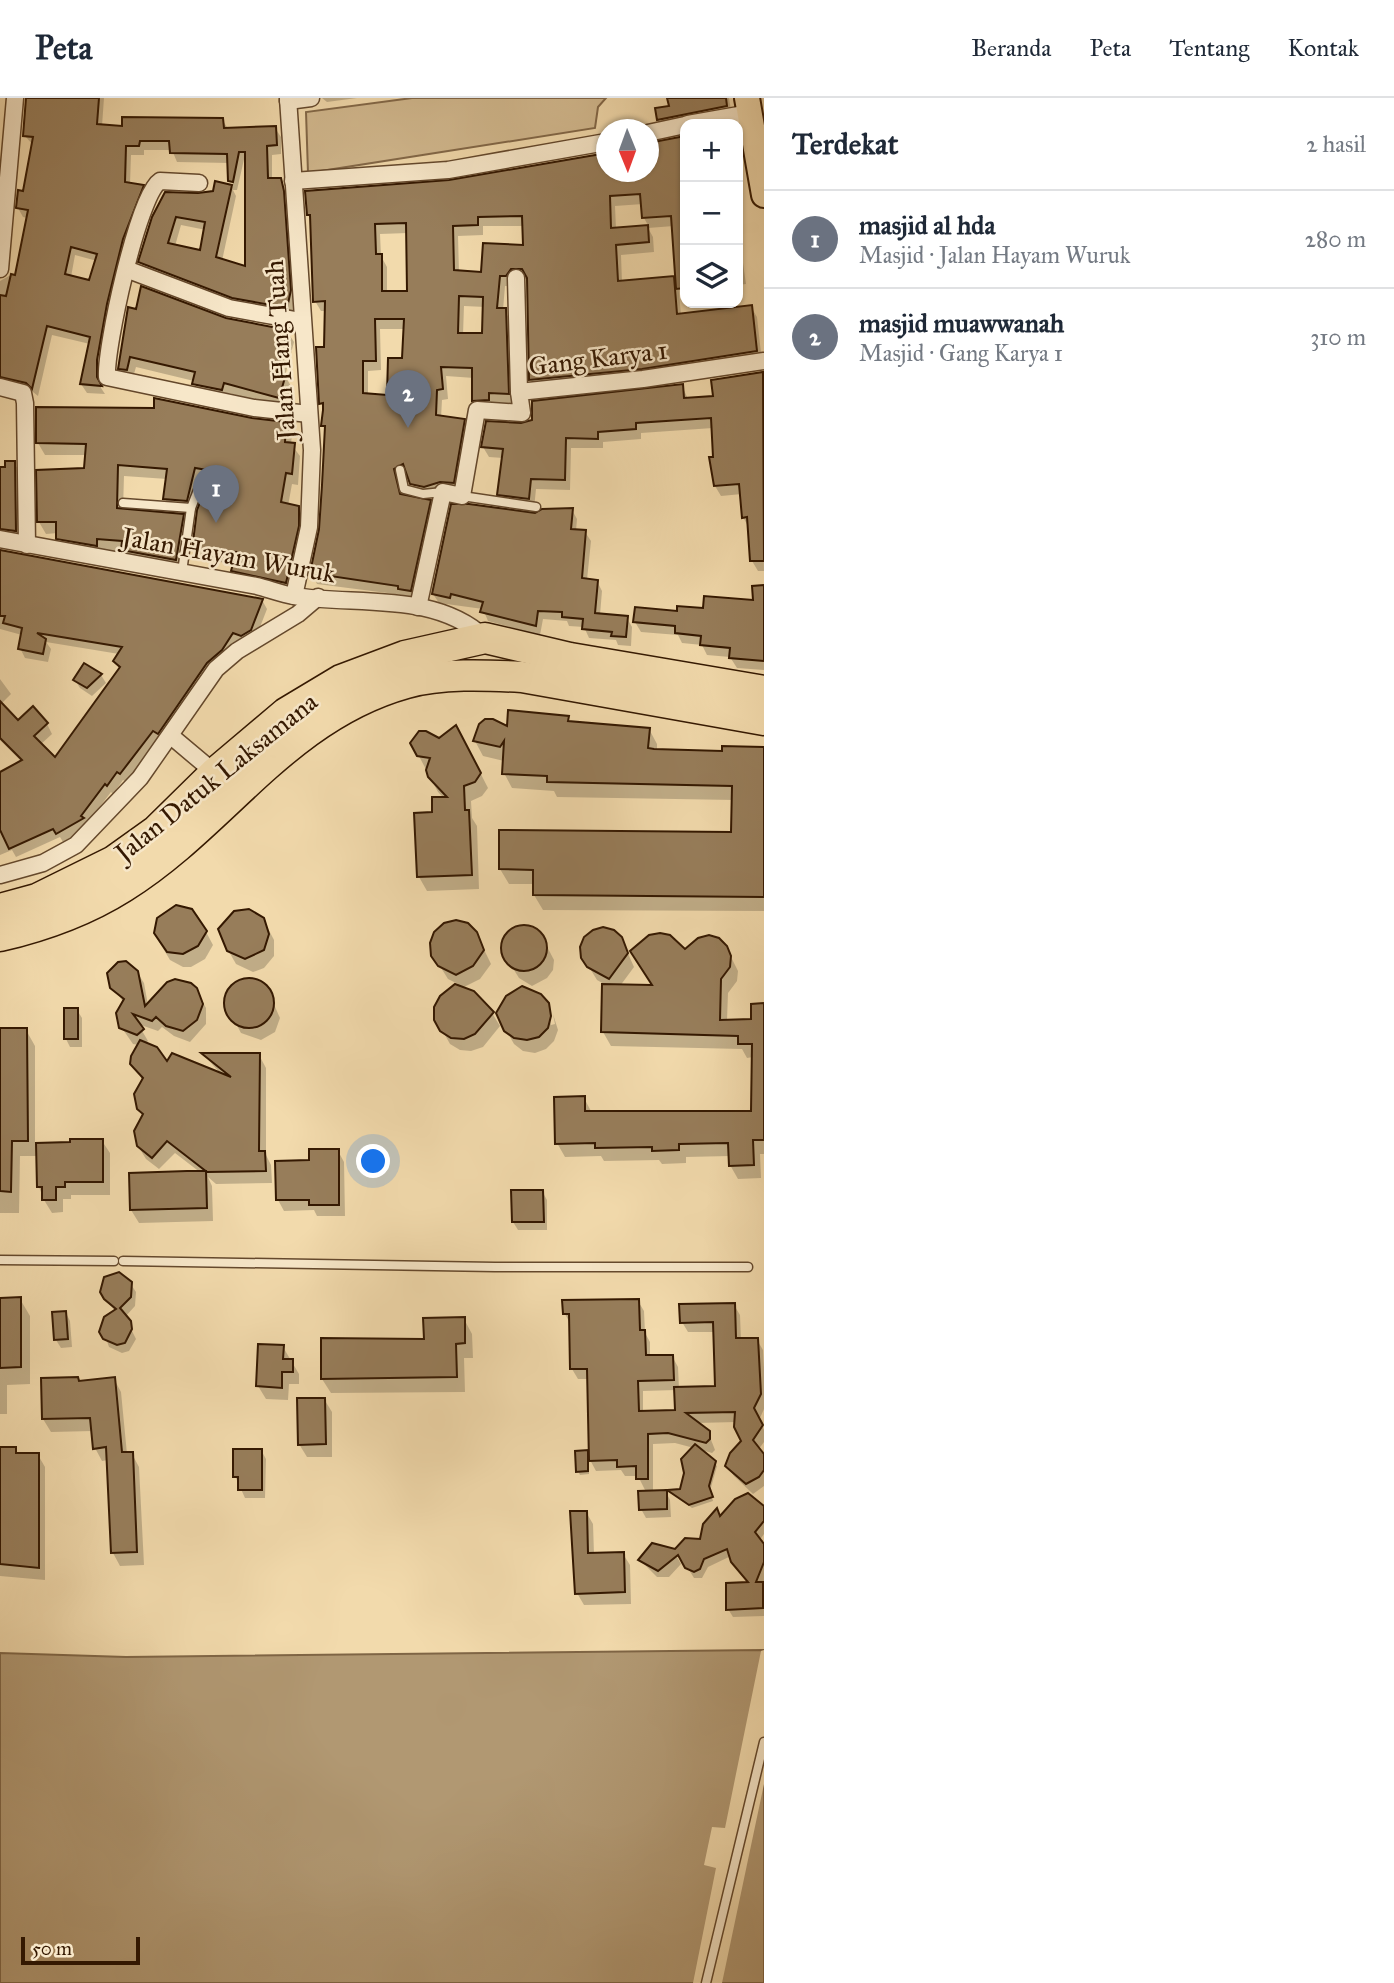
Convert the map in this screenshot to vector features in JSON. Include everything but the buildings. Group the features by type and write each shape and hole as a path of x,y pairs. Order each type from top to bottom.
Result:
{"highway":[{"name":"Jalan Datuk Laksamana","path":"0,909 37,899 114,861 156,831 215,773 286,713 341,680 405,656 485,638 570,658 764,691"},
{"name":"Jalan Datuk Laksamana","path":"0,936 72,914 124,887 175,847 274,756 316,724 365,697 408,682 494,675 522,677 764,720"}],"main road":[{"path":"749,106 764,195"}],"street":[{"path":"0,269 15,98"},
{"path":"288,99 311,98"},
{"name":"Jalan Hang Tuah","path":"288,99 301,321 312,450 309,527 294,596"},
{"path":"707,119 749,106"},
{"path":"659,131 680,126"},
{"path":"293,181 448,170 596,144"},
{"path":"199,183 164,180 154,184 135,232 108,358 109,380 254,408 309,414"},
{"path":"127,269 229,308 301,321"},
{"path":"516,278 519,392"},
{"name":"Gang Karya 1","path":"463,496 475,411 522,413 519,392 643,379 764,361"},
{"path":"0,387 23,393 25,403 27,545"},
{"path":"418,607 443,492 463,496"},
{"name":"Jalan Hayam Wuruk","path":"0,540 183,572 294,596 418,607 462,620 485,638"},
{"path":"0,875 43,863 75,845 140,778 216,669 237,651 298,614 318,597"},
{"path":"171,736 215,773"}],"lane":[{"path":"400,470 404,489 423,494 443,492"},
{"path":"183,572 191,508 200,485 214,482"},
{"path":"463,496 536,507"},
{"path":"123,503 191,508"},
{"path":"0,1260 495,1267 748,1267"},
{"path":"706,1983 764,1742"}],"shaded area":[{"path":"412,98 606,98 598,107 595,128 308,173 306,112"},
{"path":"764,1650 764,1983 0,1983 0,1653 126,1657"}],"pier":[{"path":"764,1650 764,1784 722,1983 693,1983 716,1868 704,1865 712,1827 725,1828 761,1651"}],"place":[{"name":"masjid muawwanah","path":"408,428"},
{"name":"masjid al hda","path":"216,523"}]}
